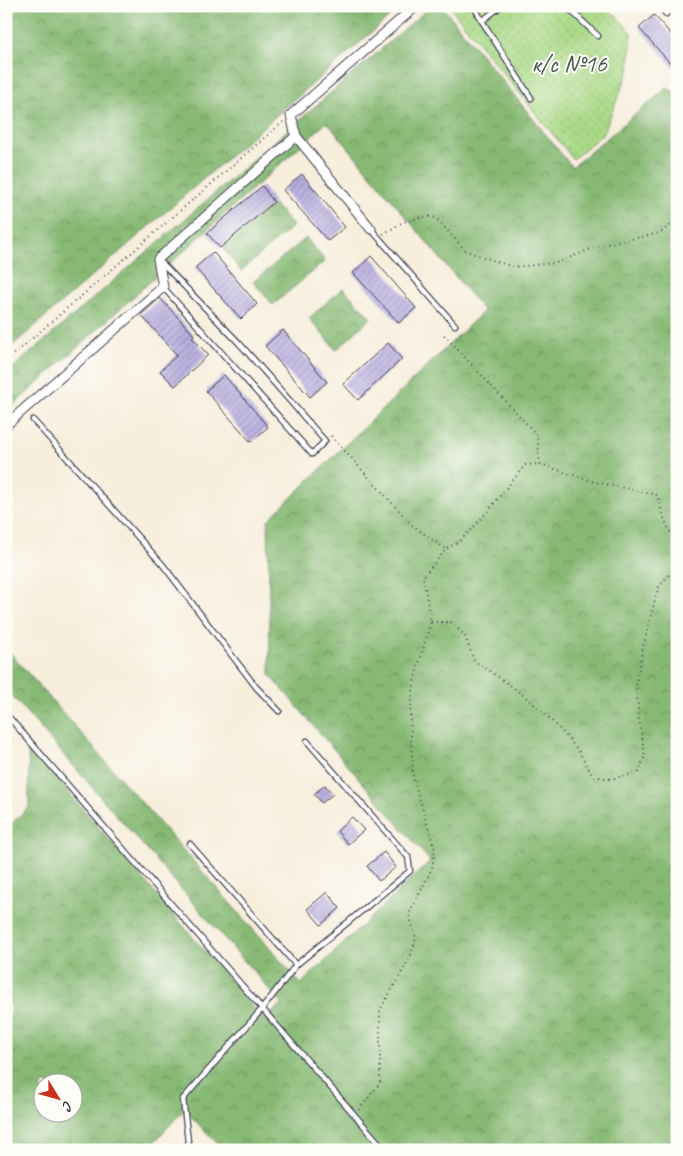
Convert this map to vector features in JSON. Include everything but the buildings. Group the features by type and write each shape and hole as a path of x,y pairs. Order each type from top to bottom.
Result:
{"street":[{"path":"371,229 296,136 291,115 416,6"},
{"path":"6,425 163,287 158,259 296,136"}],"lane":[{"path":"474,6 531,98"},
{"path":"482,21 501,6"},
{"path":"566,6 598,36"},
{"path":"659,6 666,14 674,6"},
{"path":"371,229 455,325"},
{"path":"158,259 240,344 325,441 312,454 163,287"},
{"path":"33,420 162,565 256,687 279,711"},
{"path":"6,714 385,1150"},
{"path":"189,1150 183,1099 262,1009 296,965 410,871 408,857 307,741"},
{"path":"190,844 296,965"}],"path":[{"path":"6,361 291,115"},
{"path":"378,238 403,222 427,216 436,218 466,251 513,267 556,263 600,246 660,233 677,220"},
{"path":"444,335 537,435 536,446 540,464"},
{"path":"331,436 412,525 446,549"},
{"path":"677,545 665,521 657,495 595,482 540,464 525,465 483,518 460,541 446,549 423,577 431,622 451,622 465,636 474,661 497,675 541,710 574,744 593,776 611,779 640,772 645,755 639,721 636,683 658,588 677,565"}],"green space":[{"path":"6,6 402,6 6,351"},
{"path":"431,6 442,6 572,167 667,88 677,94 677,1150 224,1150 184,1110 147,1150 6,1150 6,1017 10,1015 11,1008 6,993 6,829 29,807 28,745 264,1020 282,1004 6,689 6,648 301,984 430,861 270,675 268,520 484,311 327,122 6,412 6,374"},
{"name":"к/с №16","path":"449,6 606,6 632,33 629,70 603,134 573,159"},
{"path":"272,205 276,206 293,226 241,271 223,248"},
{"path":"306,238 325,261 273,305 253,282"},
{"path":"343,288 371,318 336,350 309,318"}]}
